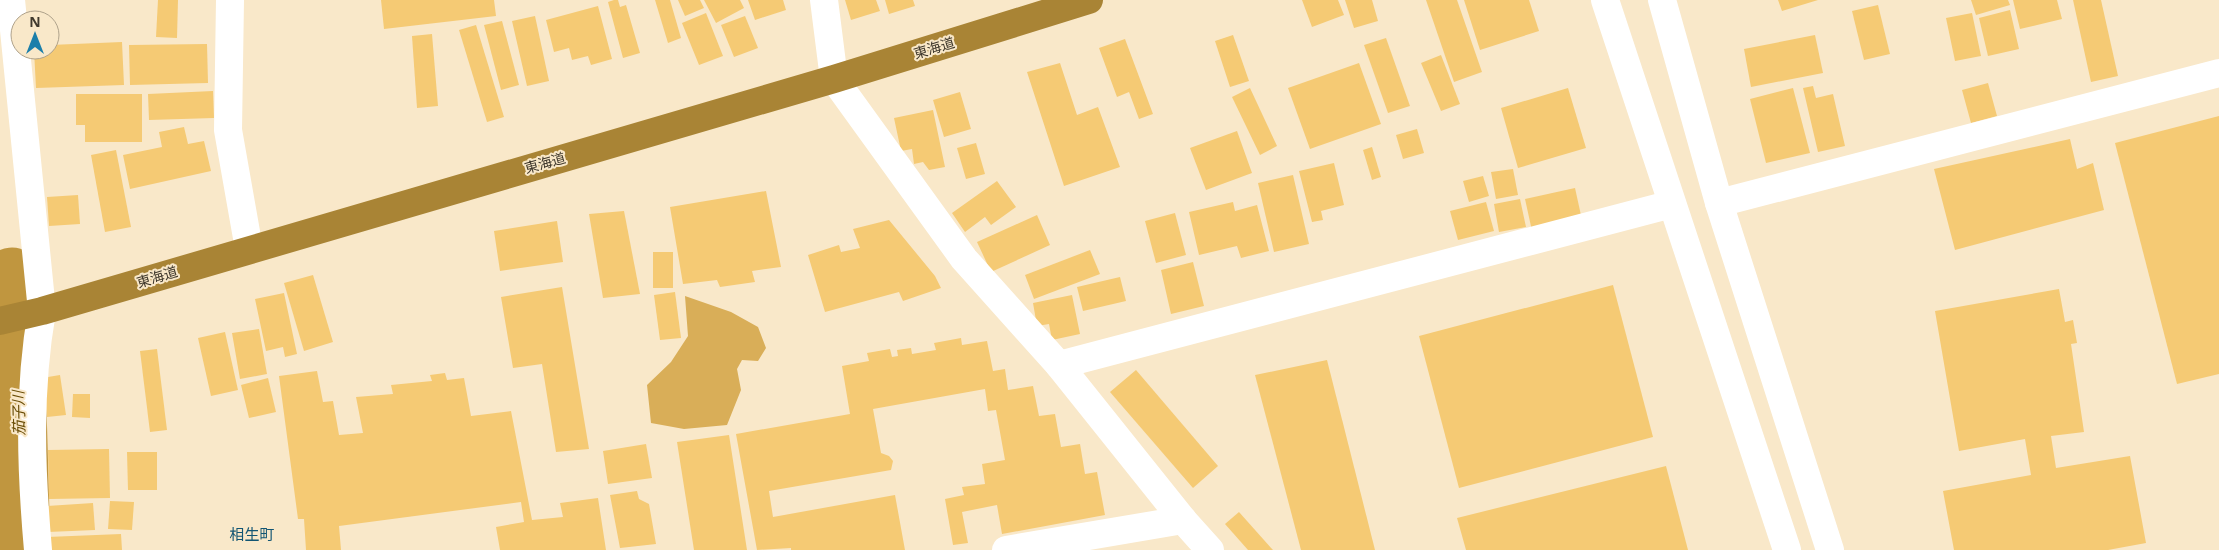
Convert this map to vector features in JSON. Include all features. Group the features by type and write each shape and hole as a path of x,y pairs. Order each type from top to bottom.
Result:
{"highway":[{"name":"東海道","path":"0,321 42,311 834,79 1089,0"}],"street":[{"path":"11,0 42,311 36,348 32,476 38,550"},
{"path":"230,0 228,130 249,249"},
{"path":"824,0 834,79 964,259 1059,365 1183,520 1210,550"},
{"path":"1604,0 1787,550"},
{"path":"1662,0 1719,203 1830,550"},
{"path":"1719,203 2219,73"},
{"path":"1059,365 1672,204"},
{"path":"1006,550 1183,520"}],"shaded area":[{"path":"685,296 731,312 758,327 766,348 758,361 742,360 737,369 741,390 727,425 684,429 651,423 647,385 671,362 688,336"}],"building":[{"path":"158,0 178,0 177,38 156,37"},
{"path":"381,0 494,0 496,16 384,29"},
{"path":"618,0 620,7 626,5 640,53 623,58 608,2"},
{"path":"655,0 670,0 681,38 668,43"},
{"path":"678,0 700,0 704,8 685,16"},
{"path":"704,0 740,0 744,8 716,23"},
{"path":"748,0 783,0 786,10 755,20"},
{"path":"845,0 876,0 880,11 851,20"},
{"path":"885,0 913,0 915,6 889,14"},
{"path":"1302,0 1338,0 1344,15 1312,27"},
{"path":"1345,0 1372,0 1378,21 1354,28"},
{"path":"1426,0 1457,0 1482,72 1454,82"},
{"path":"1464,0 1529,0 1539,31 1480,50"},
{"path":"1778,0 1818,0 1782,11"},
{"path":"1971,0 2008,0 2010,5 1976,15"},
{"path":"2013,0 2057,0 2062,19 2020,29"},
{"path":"2073,0 2101,0 2118,76 2091,82"},
{"path":"1878,5 1890,54 1864,60 1852,11"},
{"path":"598,6 612,59 591,65 588,56 572,60 569,48 554,52 546,20"},
{"path":"2010,10 2019,49 1988,56 1979,18"},
{"path":"706,13 723,56 699,65 682,23"},
{"path":"1972,13 1981,56 1955,61 1946,18"},
{"path":"535,16 549,81 527,86 512,21"},
{"path":"745,16 758,48 734,57 721,25"},
{"path":"502,21 519,85 501,90 484,25"},
{"path":"476,25 504,117 487,122 459,30"},
{"path":"432,34 438,106 417,108 412,36"},
{"path":"1233,35 1249,81 1230,87 1215,41"},
{"path":"1815,35 1823,73 1751,87 1744,49"},
{"path":"1386,38 1410,106 1388,113 1364,45"},
{"path":"1125,39 1153,114 1139,119 1129,92 1117,97 1099,48"},
{"path":"122,42 124,85 36,88 35,60 60,60 60,45"},
{"path":"207,44 208,83 130,85 129,45"},
{"path":"1441,55 1460,104 1441,111 1421,63"},
{"path":"1060,63 1077,115 1098,107 1120,167 1064,186 1027,72"},
{"path":"1359,63 1381,124 1310,149 1288,88"},
{"path":"1988,83 1997,116 1971,123 1962,90"},
{"path":"1813,86 1816,98 1833,94 1845,146 1818,152 1803,88"},
{"path":"1250,88 1277,146 1260,155 1232,97"},
{"path":"1568,88 1586,148 1518,168 1501,108"},
{"path":"1793,88 1810,153 1766,163 1750,99"},
{"path":"213,91 214,118 149,120 148,94"},
{"path":"960,92 971,129 944,137 933,100"},
{"path":"76,94 142,94 142,142 85,142 85,125 76,125"},
{"path":"933,110 945,167 929,170 923,162 914,164 912,149 901,151 894,118"},
{"path":"2219,116 2219,374 2177,384 2115,143"},
{"path":"184,127 188,144 204,141 211,171 130,189 123,155 162,147 159,132"},
{"path":"1417,129 1424,153 1403,159 1396,135"},
{"path":"1237,131 1252,173 1206,190 1190,148"},
{"path":"2070,139 2077,169 2093,163 2104,210 1955,250 1934,169"},
{"path":"976,143 985,174 966,179 957,148"},
{"path":"1372,147 1381,177 1372,180 1363,150"},
{"path":"116,150 131,227 105,232 91,155"},
{"path":"1334,163 1344,205 1321,211 1323,220 1312,222 1299,171"},
{"path":"1513,169 1518,195 1496,199 1491,172"},
{"path":"1293,175 1309,244 1274,252 1258,183"},
{"path":"1483,176 1489,196 1469,202 1463,181"},
{"path":"997,181 1016,207 991,225 985,217 965,232 952,213"},
{"path":"1575,188 1582,220 1532,231 1525,199"},
{"path":"766,191 781,267 752,271 755,282 720,287 717,280 683,284 670,207"},
{"path":"78,195 80,224 49,226 47,197"},
{"path":"1520,199 1526,227 1499,232 1494,204"},
{"path":"1233,202 1235,211 1257,205 1269,251 1241,258 1237,246 1199,255 1189,212"},
{"path":"1486,202 1494,231 1458,240 1450,211"},
{"path":"624,211 640,294 603,298 589,214"},
{"path":"1175,213 1186,255 1156,263 1145,221"},
{"path":"1037,215 1050,245 991,272 977,242"},
{"path":"889,220 935,276 941,288 903,301 899,292 825,312 808,255 839,245 841,252 860,248 853,229"},
{"path":"557,221 563,262 500,271 494,231"},
{"path":"1090,250 1100,274 1034,299 1025,275"},
{"path":"653,252 673,252 673,288 653,288"},
{"path":"1193,262 1204,306 1171,314 1161,270"},
{"path":"313,275 333,342 304,351 284,283"},
{"path":"1120,277 1126,301 1083,311 1077,287"},
{"path":"1613,285 1653,437 1459,488 1419,336"},
{"path":"562,287 589,449 556,452 542,364 513,368 501,297"},
{"path":"2059,289 2065,322 2073,320 2077,343 2071,344 2084,432 2051,436 2056,468 2130,456 2146,543 2108,550 1954,550 1943,491 2031,475 2025,439 1959,451 1935,311"},
{"path":"675,292 681,338 660,340 654,295"},
{"path":"284,293 297,354 285,357 283,347 266,351 255,299"},
{"path":"1072,295 1080,334 1052,340 1049,324 1037,326 1033,303"},
{"path":"259,329 267,374 240,379 232,333"},
{"path":"225,332 238,390 211,396 198,338"},
{"path":"961,338 962,345 987,341 993,371 1005,369 1008,390 1033,386 1039,416 1055,414 1061,447 1080,444 1085,474 1097,472 1105,515 1002,534 997,505 962,512 968,543 953,545 945,499 964,495 962,487 985,484 982,464 1005,460 996,410 988,411 985,389 873,409 881,453 889,456 893,461 891,470 769,491 773,517 895,495 905,550 791,550 791,548 757,550 736,434 850,414 842,366 869,361 867,353 890,349 892,357 898,356 897,350 911,348 912,354 936,350 934,343"},
{"path":"157,349 167,430 150,432 140,351"},
{"path":"1327,360 1375,550 1301,550 1255,375"},
{"path":"1136,370 1218,466 1193,488 1110,392"},
{"path":"317,371 323,402 333,401 339,435 363,433 356,397 393,394 391,385 432,381 430,375 445,373 447,380 464,378 471,416 511,411 532,520 563,517 560,503 598,498 606,550 500,550 496,527 524,522 521,502 339,526 341,550 306,550 304,519 298,519 279,376"},
{"path":"60,375 66,415 47,417 42,378"},
{"path":"268,378 276,412 249,418 241,385"},
{"path":"73,394 90,394 90,418 72,417"},
{"path":"729,435 747,550 694,550 677,442"},
{"path":"646,444 652,478 608,484 603,451"},
{"path":"109,449 110,498 49,499 48,450"},
{"path":"127,452 157,452 157,490 128,490"},
{"path":"1666,466 1688,550 1466,550 1457,518"},
{"path":"637,491 639,499 649,504 656,544 620,548 610,495"},
{"path":"110,501 134,502 132,530 108,529"},
{"path":"93,503 95,530 48,532 47,506"},
{"path":"1239,512 1273,550 1248,550 1225,524"},
{"path":"121,534 122,550 48,550 47,537"}],"waterway":[{"name":"茄子川","path":"12,277 17,325 21,550"}],"district":[{"name":"相生町","path":"252,535"}]}
